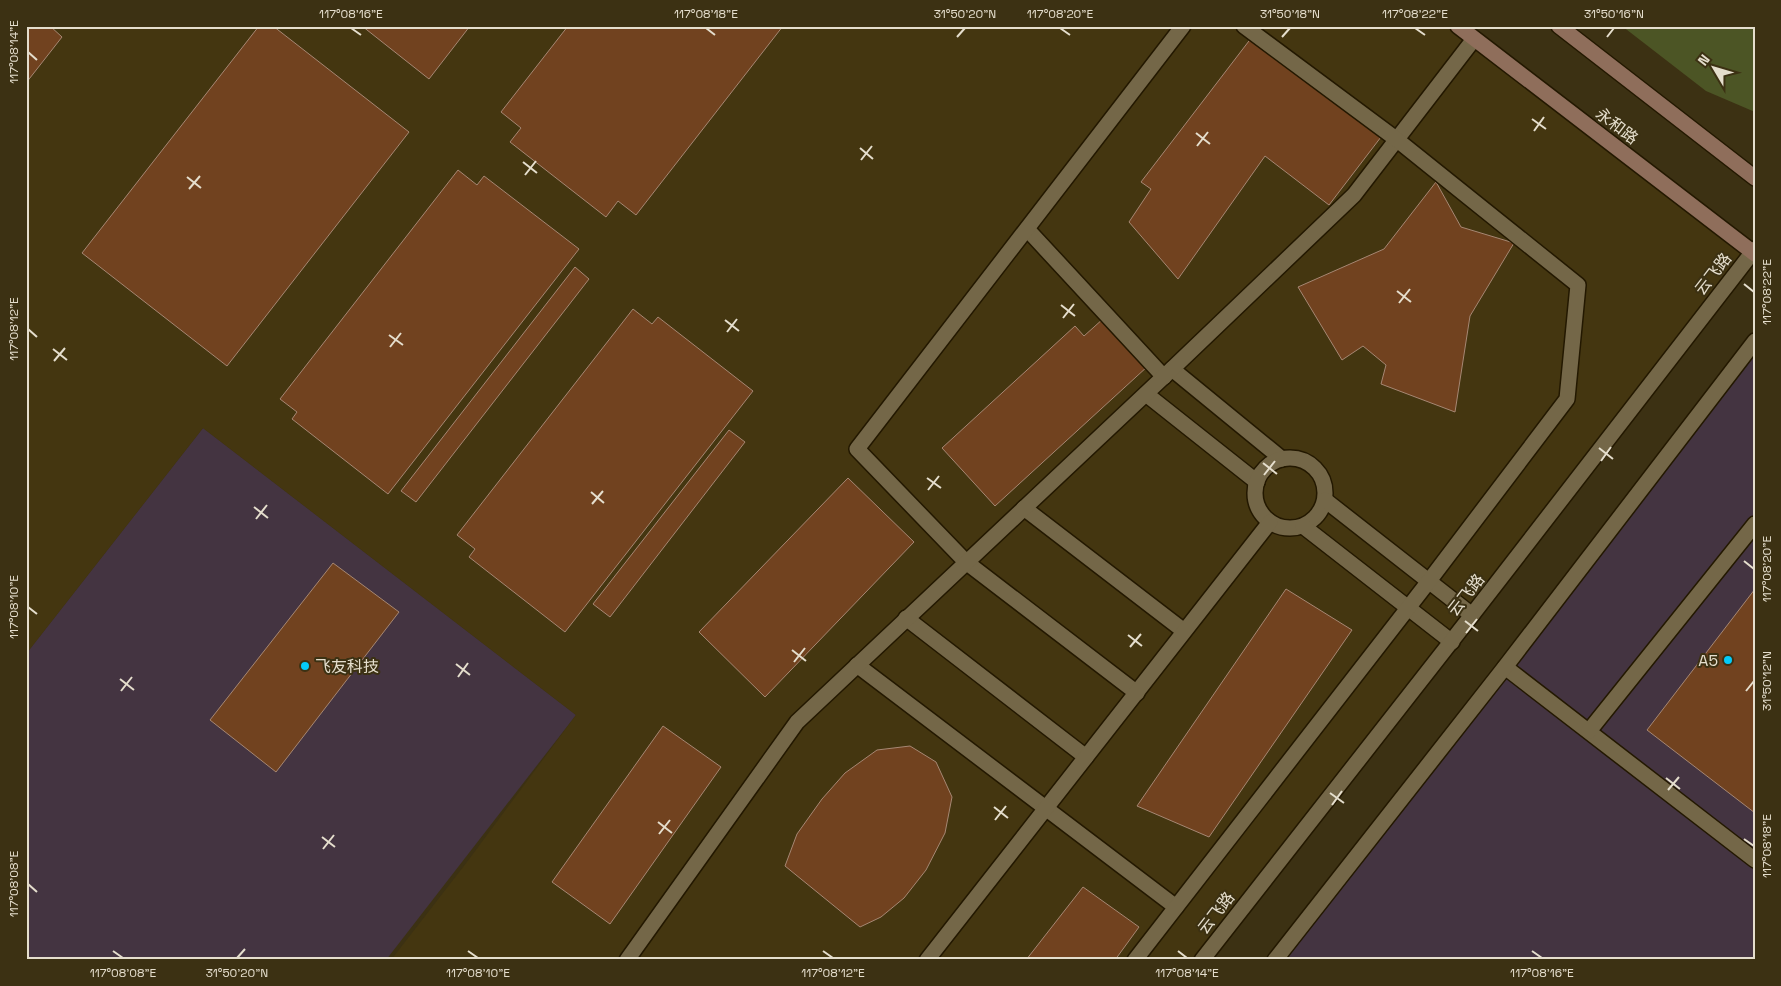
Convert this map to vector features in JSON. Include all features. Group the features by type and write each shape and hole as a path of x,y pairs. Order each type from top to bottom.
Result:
{"main road":[{"name":"永和路","path":"1458,26 1754,252"},
{"path":"1559,26 1755,178"}],"street":[{"path":"1136,693 966,562 857,449 1183,26"},
{"path":"1135,960 1429,581 1567,399 1578,285 1396,139 1244,26"},
{"path":"627,960 797,722 1146,394 1354,195 1474,39"},
{"path":"1027,229 1168,373 1282,459"},
{"name":"云飞路","path":"1202,960 1452,642 1754,252"},
{"path":"1275,960 1505,667 1755,341"},
{"path":"1146,394 1257,482"},
{"path":"1294,458 1306,462 1315,468 1322,478 1325,488 1325,500 1317,516 1303,526 1280,527 1270,522 1262,514 1257,504 1255,493 1257,482 1263,471 1282,459 1294,458"},
{"path":"1325,500 1472,615"},
{"path":"1024,508 1184,631"},
{"path":"927,960 1270,522"},
{"path":"1589,731 1755,524"},
{"path":"1303,526 1452,642"},
{"path":"906,618 1086,757"},
{"path":"857,665 1176,907"},
{"path":"1505,667 1755,860"}],"shaded area":[{"path":"26,26 1458,26 1752,252 1202,960 391,960 467,862 576,715 203,428 26,654"},
{"path":"1755,349 1755,960 1275,960"},
{"name":"飞友科技","path":"203,428 576,715 386,960 26,960 26,654"}],"green space":[{"path":"1622,26 1755,26 1755,112 1706,91"}],"building":[{"path":"26,26 50,26 62,37 26,83"},
{"path":"259,26 273,26 409,132 227,366 82,253"},
{"path":"362,26 470,26 429,79"},
{"path":"568,26 783,26 636,215 618,201 606,217 510,142 521,128 501,112"},
{"path":"1252,37 1381,137 1329,205 1265,156 1178,279 1129,222 1151,189 1141,182"},
{"path":"458,170 477,185 484,176 579,249 388,494 292,419 297,412 280,399"},
{"path":"1436,182 1461,227 1514,243 1470,316 1455,412 1381,384 1386,365 1363,346 1342,360 1298,287 1384,249"},
{"path":"575,267 589,279 416,502 401,491"},
{"path":"633,309 652,324 658,317 753,391 565,632 469,557 475,549 457,535"},
{"path":"1104,318 1148,366 995,506 942,448 1075,326 1084,336"},
{"path":"729,430 745,442 610,617 593,604"},
{"path":"848,478 914,542 765,697 699,632"},
{"name":"飞友科技","path":"333,563 399,612 276,772 210,720"},
{"path":"1286,589 1352,630 1209,837 1137,806"},
{"name":"A5","path":"1755,589 1755,813 1647,730"},
{"path":"663,726 721,767 610,924 552,882"},
{"path":"910,746 936,762 952,797 945,833 926,870 904,898 881,917 860,927 785,866 797,834 822,799 845,773 877,750"},
{"path":"1083,887 1139,927 1115,960 1026,960"}],"place":[{"name":"A5","path":"1728,660"},
{"name":"飞友科技","path":"305,666"}]}
